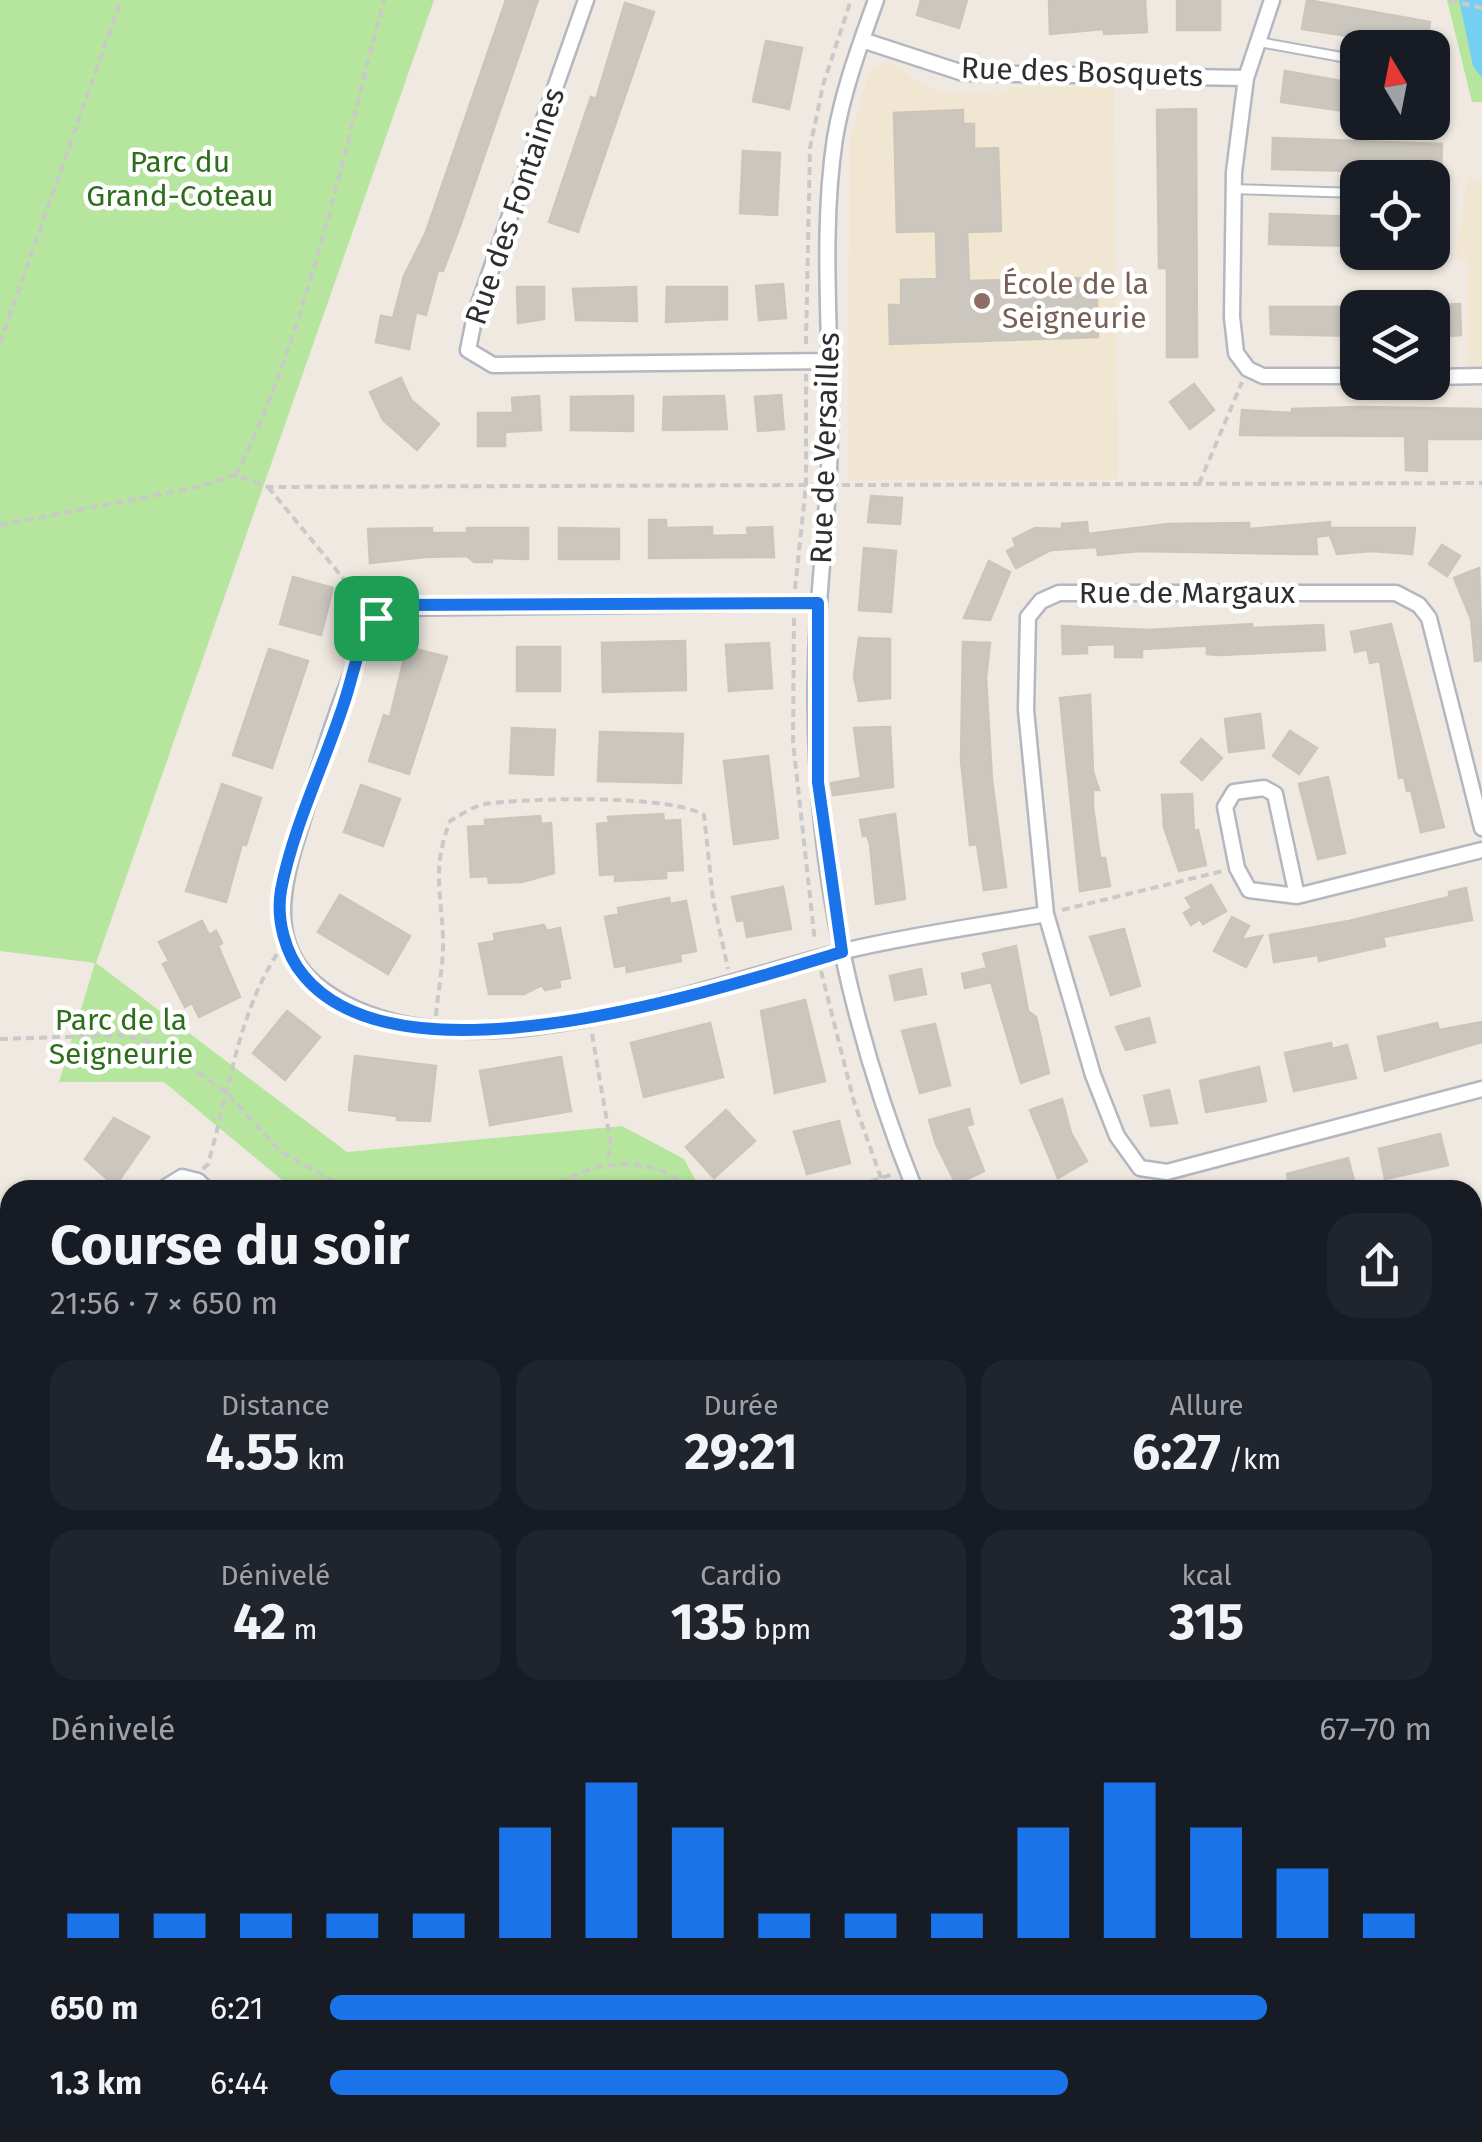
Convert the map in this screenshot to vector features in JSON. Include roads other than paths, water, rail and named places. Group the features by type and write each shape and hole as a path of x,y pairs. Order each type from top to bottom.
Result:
{"street":[{"name":"Rue des Fontaines","path":"586,0 475,315 468,350 493,365 830,361"},
{"name":"Rue de Versailles","path":"876,0 835,139 828,492 818,603 818,782 842,952 859,1030 912,1180"},
{"path":"1272,0 1246,78 1232,189 1232,318 1236,353 1248,369 1262,376 1340,376"},
{"name":"Rue des Bosquets","path":"862,40 962,73 1246,78"},
{"path":"1450,376 1482,376"},
{"name":"Rue de Margaux","path":"1482,828 1428,618 1419,605 1396,593 1059,593 1040,601 1028,617 1026,710 1046,914 1093,1076 1117,1136 1140,1168 1167,1172 1482,1089"},
{"path":"818,603 401,605 376,618 310,798 281,892 285,941 304,977 345,1006 378,1019 435,1031 484,1031 563,1022 842,952 1046,914"},
{"path":"1296,896 1275,794 1264,788 1234,792 1224,807 1237,868 1249,890 1296,896 1482,850"}],"lane":[{"path":"1260,42 1340,57"},
{"path":"1232,189 1340,192"}],"water":[{"path":"1459,0 1482,0 1482,78 1473,66"}],"place":[{"name":"École de la Seigneurie","path":"982,301"}],"park label":[{"name":"Parc du Grand-Coteau","path":"180,179"},
{"name":"Parc de la Seigneurie","path":"121,1037"}]}
